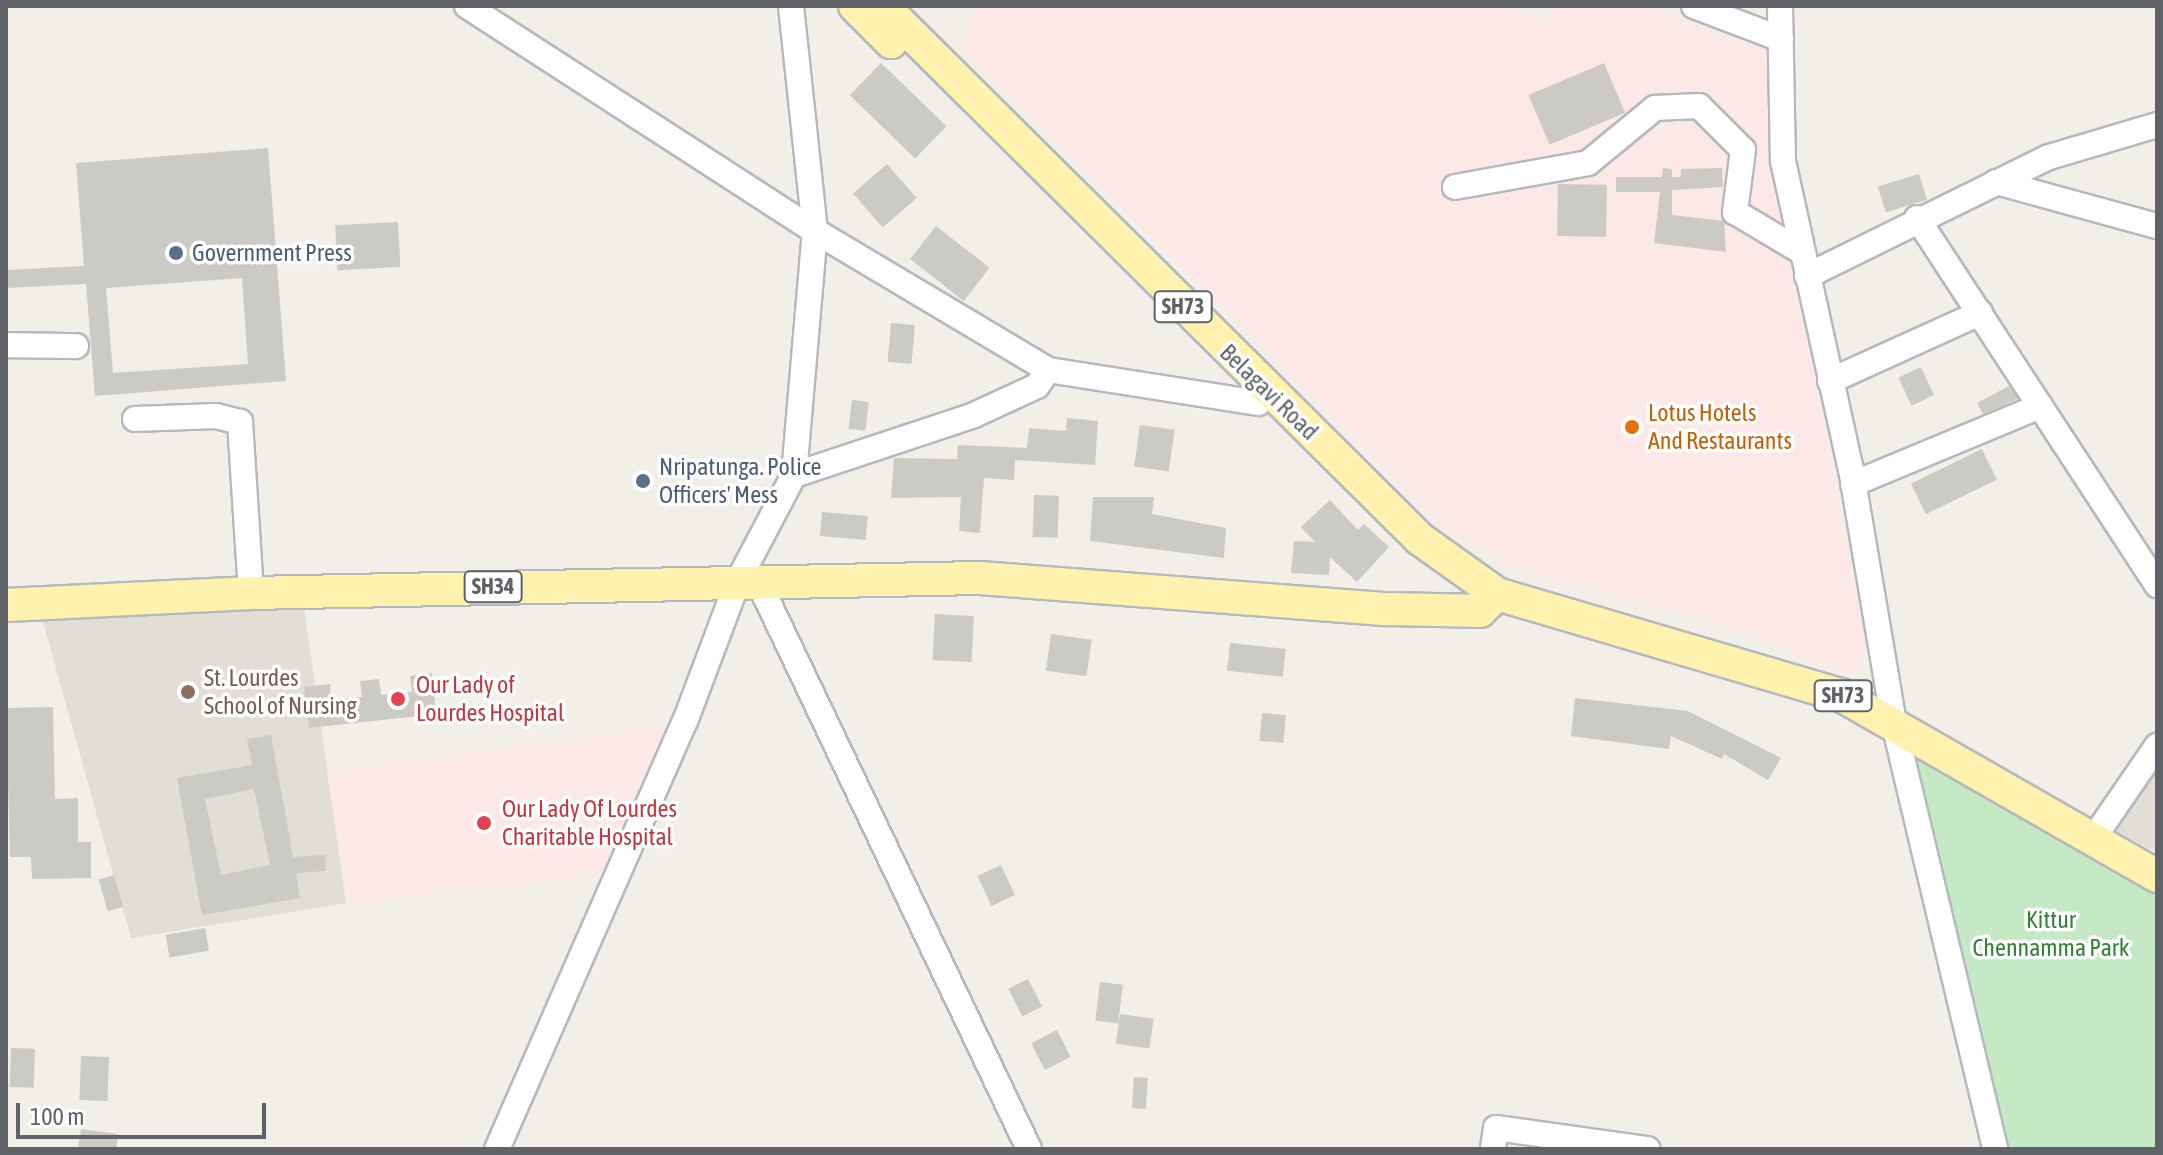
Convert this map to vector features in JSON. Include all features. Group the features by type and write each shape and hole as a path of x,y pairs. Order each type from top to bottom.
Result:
{"main road":[{"path":"855,6 1258,403 1488,602"},
{"name":"Belagavi Road","path":"883,6 1420,539 1488,602"},
{"name":"SH34","path":"6,605 251,593 980,578 1488,602"},
{"name":"SH73","path":"1488,602 1731,657 1841,695 2157,876"}],"street":[{"path":"467,6 815,231 1048,370 1258,403"},
{"path":"497,1149 794,475 815,231 791,6"},
{"path":"1694,6 1781,39"},
{"path":"1780,6 1783,161 1853,484 1894,724 1995,1149"},
{"path":"1455,187 1588,163 1655,108 1699,106 1743,150 1735,212 1802,252"},
{"path":"1807,276 1917,218 1996,182 2157,125"},
{"path":"1996,182 2157,226"},
{"path":"1917,218 2157,585"},
{"path":"1830,381 1980,313"},
{"path":"6,345 76,346"},
{"path":"794,475 974,415 1037,386 1048,370"},
{"path":"1853,484 2040,406"},
{"path":"135,419 216,416 240,422 251,593"},
{"path":"748,581 1029,1149"},
{"path":"2093,839 2157,746"},
{"path":"1493,1149 1496,1128 1648,1149"}],"shaded area":[{"path":"974,6 1495,6 1549,20 1554,6 1644,6 1768,52 1784,223 1865,640 1855,675 1728,626 1524,570 1448,529 960,47"},
{"name":"St. Lourdes School of Nursing","path":"303,599 346,903 131,938 40,611"},
{"name":"Our Lady Of Lourdes Charitable Hospital","path":"676,726 609,874 350,903 327,773"},
{"path":"2157,760 2157,852 2111,829"}],"green space":[{"name":"Kittur Chennamma Park","path":"1894,724 2157,871 2157,1149 1993,1149"}],"building":[{"path":"881,63 946,126 915,159 850,95"},
{"path":"1604,63 1625,113 1550,145 1529,95"},
{"path":"268,148 286,381 95,396 86,284 6,288 6,270 84,266 76,163","holes":["242,278 248,364 113,373 106,288"]},
{"path":"887,164 917,198 883,227 853,194"},
{"path":"1663,168 1672,169 1672,177 1681,177 1681,169 1722,168 1723,187 1672,190 1672,215 1724,221 1726,252 1654,243 1660,192 1616,192 1616,177 1662,177"},
{"path":"1919,174 1927,200 1886,212 1878,187"},
{"path":"1558,184 1607,185 1606,237 1557,236"},
{"path":"398,222 400,267 337,270 335,225"},
{"path":"936,226 990,268 964,301 910,259"},
{"path":"891,323 915,325 912,364 888,362"},
{"path":"1921,367 1934,395 1911,406 1898,378"},
{"path":"2009,386 2018,399 1983,414 1977,403"},
{"path":"852,400 869,402 865,431 848,429"},
{"path":"1067,418 1098,421 1095,465 1015,460 1014,480 984,478 980,533 959,531 961,497 891,498 894,458 957,459 958,445 1027,448 1029,428 1066,431"},
{"path":"1140,425 1175,430 1169,471 1134,467"},
{"path":"1982,449 1997,480 1926,514 1911,484"},
{"path":"1034,495 1059,496 1058,538 1033,537"},
{"path":"1093,497 1154,497 1152,514 1226,528 1224,558 1090,541"},
{"path":"1330,500 1358,530 1364,524 1389,547 1357,582 1330,557 1329,575 1291,573 1294,541 1315,542 1301,527"},
{"path":"822,512 868,516 866,540 820,536"},
{"path":"935,614 974,616 972,662 933,660"},
{"path":"1051,634 1092,640 1086,676 1046,671"},
{"path":"1230,643 1286,649 1283,677 1227,671"},
{"path":"432,673 436,714 309,728 304,687 330,684 331,700 362,697 360,681 379,679 381,695 412,692 410,676"},
{"path":"1575,698 1688,711 1781,758 1768,780 1724,754 1722,759 1671,736 1669,749 1571,736"},
{"path":"53,707 55,799 78,798 78,842 91,842 91,878 32,879 31,857 10,857 6,708"},
{"path":"1262,713 1286,715 1283,743 1260,741"},
{"path":"271,735 293,857 325,855 326,871 296,873 300,898 202,915 177,778 252,765 247,739","holes":["254,789 270,865 221,875 205,799"]},
{"path":"1001,865 1015,895 991,906 977,876"},
{"path":"114,875 123,907 108,911 99,879"},
{"path":"205,928 209,951 170,958 166,935"},
{"path":"1028,979 1042,1007 1022,1017 1008,989"},
{"path":"1100,982 1123,985 1118,1024 1095,1021"},
{"path":"1120,1014 1154,1019 1149,1048 1116,1044"},
{"path":"1057,1030 1071,1057 1045,1070 1031,1043"},
{"path":"11,1048 35,1049 34,1088 10,1087"},
{"path":"81,1056 109,1057 107,1101 79,1100"},
{"path":"1134,1077 1148,1078 1146,1109 1132,1108"},
{"path":"81,1129 118,1134 116,1149 78,1149"}],"place":[{"name":"Government Press","path":"176,253"},
{"name":"Lotus Hotels And Restaurants","path":"1632,427"},
{"name":"Nripatunga. Police Officers' Mess","path":"643,481"},
{"name":"St. Lourdes School of Nursing","path":"188,692"},
{"name":"Our Lady of Lourdes Hospital","path":"398,699"},
{"name":"Our Lady Of Lourdes Charitable Hospital","path":"484,823"}]}
